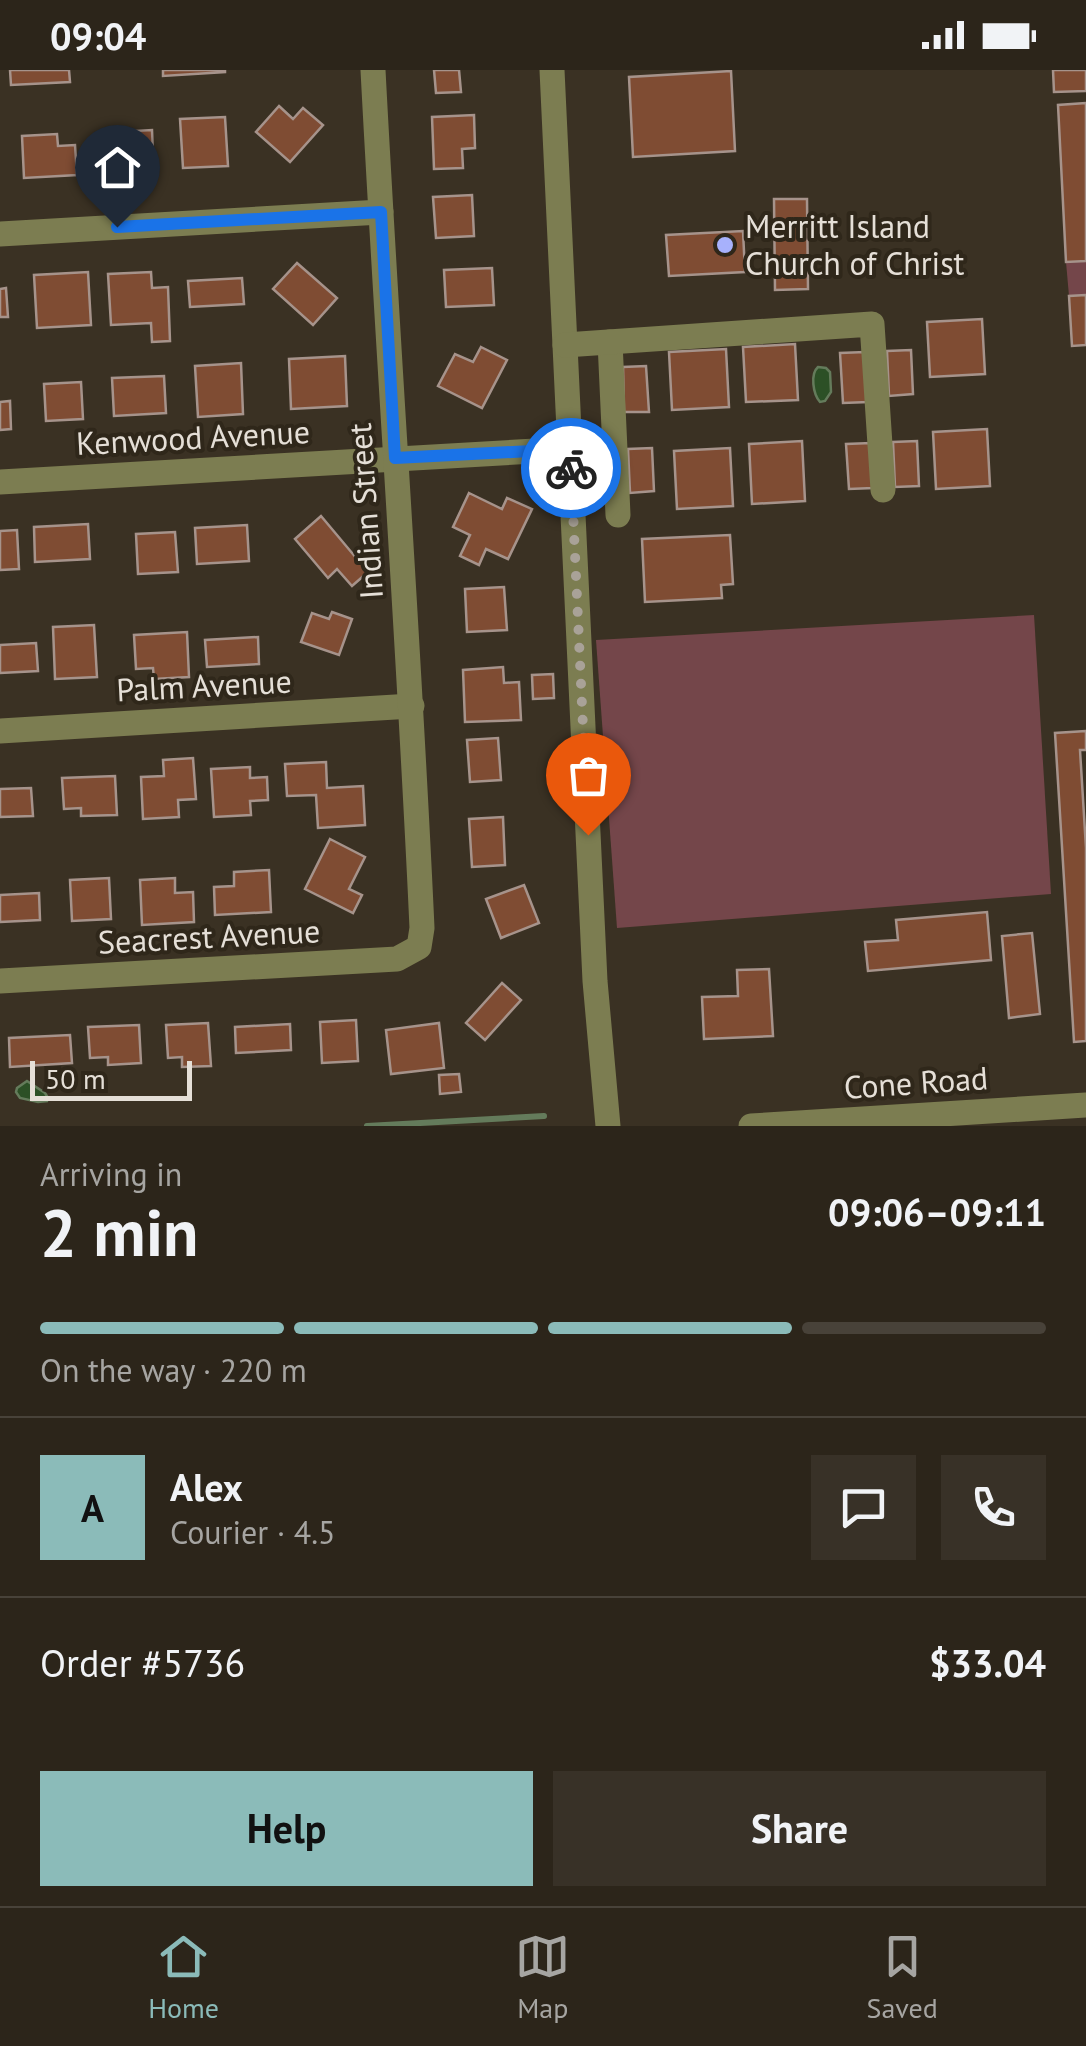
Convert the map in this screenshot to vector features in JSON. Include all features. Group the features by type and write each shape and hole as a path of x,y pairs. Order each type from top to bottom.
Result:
{"street":[{"name":"Indian Street","path":"374,70 412,706 420,947"},
{"path":"552,70 595,981 608,1126"},
{"path":"0,234 381,212"},
{"path":"565,345 872,324 883,490"},
{"path":"610,342 618,515"},
{"name":"Kenwood Avenue","path":"0,482 570,449"},
{"name":"Palm Avenue","path":"0,731 412,706"},
{"name":"Seacrest Avenue","path":"0,981 397,960 420,947"},
{"name":"Cone Road","path":"751,1126 942,1119 1086,1105"}],"shaded area":[{"path":"1086,261 1086,295 1069,296 1066,262"},
{"path":"818,367 830,372 831,392 820,402 813,384"},
{"path":"1034,615 1051,894 617,928 596,640"},
{"path":"27,1081 45,1093 47,1101 20,1098 17,1088"}],"building":[{"path":"10,70 69,70 70,82 11,85"},
{"path":"163,70 225,70 225,72 163,76"},
{"path":"434,70 459,70 461,92 436,93"},
{"path":"1053,70 1086,70 1086,91 1054,92"},
{"path":"731,71 735,151 633,157 629,77"},
{"path":"1086,103 1086,261 1066,262 1058,105"},
{"path":"279,106 293,119 303,108 323,125 290,162 256,132"},
{"path":"474,115 475,148 462,149 463,168 434,169 432,117"},
{"path":"225,117 228,166 183,168 180,119"},
{"path":"152,130 154,180 118,182 117,171 102,172 100,133"},
{"path":"57,134 58,146 75,145 77,175 24,178 22,136"},
{"path":"472,195 474,236 436,238 433,197"},
{"path":"774,199 807,199 808,289 775,290"},
{"path":"743,231 745,272 669,276 666,235"},
{"path":"297,263 337,298 313,325 273,289"},
{"path":"492,268 494,305 446,307 444,270"},
{"path":"88,272 91,325 37,328 34,275"},
{"path":"151,272 152,288 168,287 170,341 152,342 151,323 111,325 108,274"},
{"path":"242,278 244,304 190,307 188,281"},
{"path":"6,288 8,317 0,317 0,289"},
{"path":"1086,295 1086,345 1072,346 1069,296"},
{"path":"982,319 985,374 930,377 927,322"},
{"path":"795,344 798,400 746,402 743,347"},
{"path":"481,347 507,360 482,408 438,386 455,354 473,362"},
{"path":"726,349 729,407 672,410 669,352"},
{"path":"911,350 913,394 889,396 887,351"},
{"path":"865,352 868,402 843,403 840,353"},
{"path":"345,356 347,406 291,409 289,359"},
{"path":"241,363 243,414 198,417 195,366"},
{"path":"646,366 649,412 624,412 623,367"},
{"path":"164,376 166,413 114,416 112,378"},
{"path":"81,382 83,419 46,421 44,384"},
{"path":"10,401 11,429 0,430 0,402"},
{"path":"987,429 990,486 936,489 933,432"},
{"path":"802,441 805,501 752,504 749,444"},
{"path":"917,441 919,486 895,487 893,442"},
{"path":"871,443 873,488 849,489 846,444"},
{"path":"652,448 654,491 630,493 628,449"},
{"path":"730,448 733,506 677,509 674,451"},
{"path":"469,493 502,509 507,498 532,509 508,559 486,549 479,565 460,556 470,535 453,527"},
{"path":"321,516 368,572 352,586 337,569 328,578 295,539"},
{"path":"88,524 90,559 35,562 34,527"},
{"path":"247,525 249,561 197,564 195,528"},
{"path":"17,530 19,569 0,570 0,531"},
{"path":"175,532 178,572 138,574 136,534"},
{"path":"730,535 733,584 721,585 722,598 645,602 642,539"},
{"path":"504,587 507,630 467,632 465,589"},
{"path":"332,612 352,619 339,655 301,642 312,613 329,619"},
{"path":"94,625 97,677 55,679 53,627"},
{"path":"187,632 189,677 154,679 153,668 136,669 134,635"},
{"path":"258,637 259,664 207,667 205,640"},
{"path":"36,643 38,671 0,673 0,645"},
{"path":"503,667 504,683 519,682 521,720 465,722 463,670"},
{"path":"553,674 554,698 533,699 532,675"},
{"path":"1086,731 1086,750 1080,750 1086,848 1086,1041 1074,1042 1055,733"},
{"path":"498,738 501,780 470,782 467,740"},
{"path":"193,758 196,799 178,800 179,817 143,819 141,777 164,776 163,760"},
{"path":"326,762 327,788 363,786 365,825 318,828 316,795 287,796 285,764"},
{"path":"250,767 250,778 267,777 268,800 250,801 251,815 214,817 211,769"},
{"path":"115,776 117,815 81,816 81,808 64,809 62,778"},
{"path":"31,788 33,816 0,817 0,789"},
{"path":"503,817 505,865 472,867 469,819"},
{"path":"330,839 365,857 349,889 362,895 353,913 305,889"},
{"path":"269,870 271,912 215,915 214,887 234,886 234,872"},
{"path":"109,878 111,919 72,921 70,880"},
{"path":"175,878 175,893 193,892 194,922 142,925 140,880"},
{"path":"524,885 539,923 501,938 486,899"},
{"path":"39,893 40,920 0,922 0,895"},
{"path":"987,912 991,960 868,971 865,942 898,940 896,920"},
{"path":"1032,933 1040,1014 1009,1018 1002,936"},
{"path":"769,969 773,1036 704,1039 702,997 738,996 737,970"},
{"path":"502,983 521,1000 485,1040 466,1023"},
{"path":"356,1020 358,1061 322,1063 320,1022"},
{"path":"208,1023 211,1066 182,1067 182,1057 168,1058 166,1025"},
{"path":"439,1023 444,1068 391,1074 386,1030"},
{"path":"290,1024 291,1050 236,1053 235,1027"},
{"path":"139,1025 141,1063 108,1065 108,1057 90,1058 88,1027"},
{"path":"70,1035 72,1063 10,1067 9,1038"},
{"path":"459,1074 461,1092 440,1094 439,1075"}],"waterway":[{"path":"367,1126 544,1116"}],"way so far":[{"path":"571,468 588,835"}],"place":[{"name":"Merritt Island Church of Christ","path":"725,245"}],"route":[{"path":"117,227 381,212 395,458 570,449 571,468"}]}
